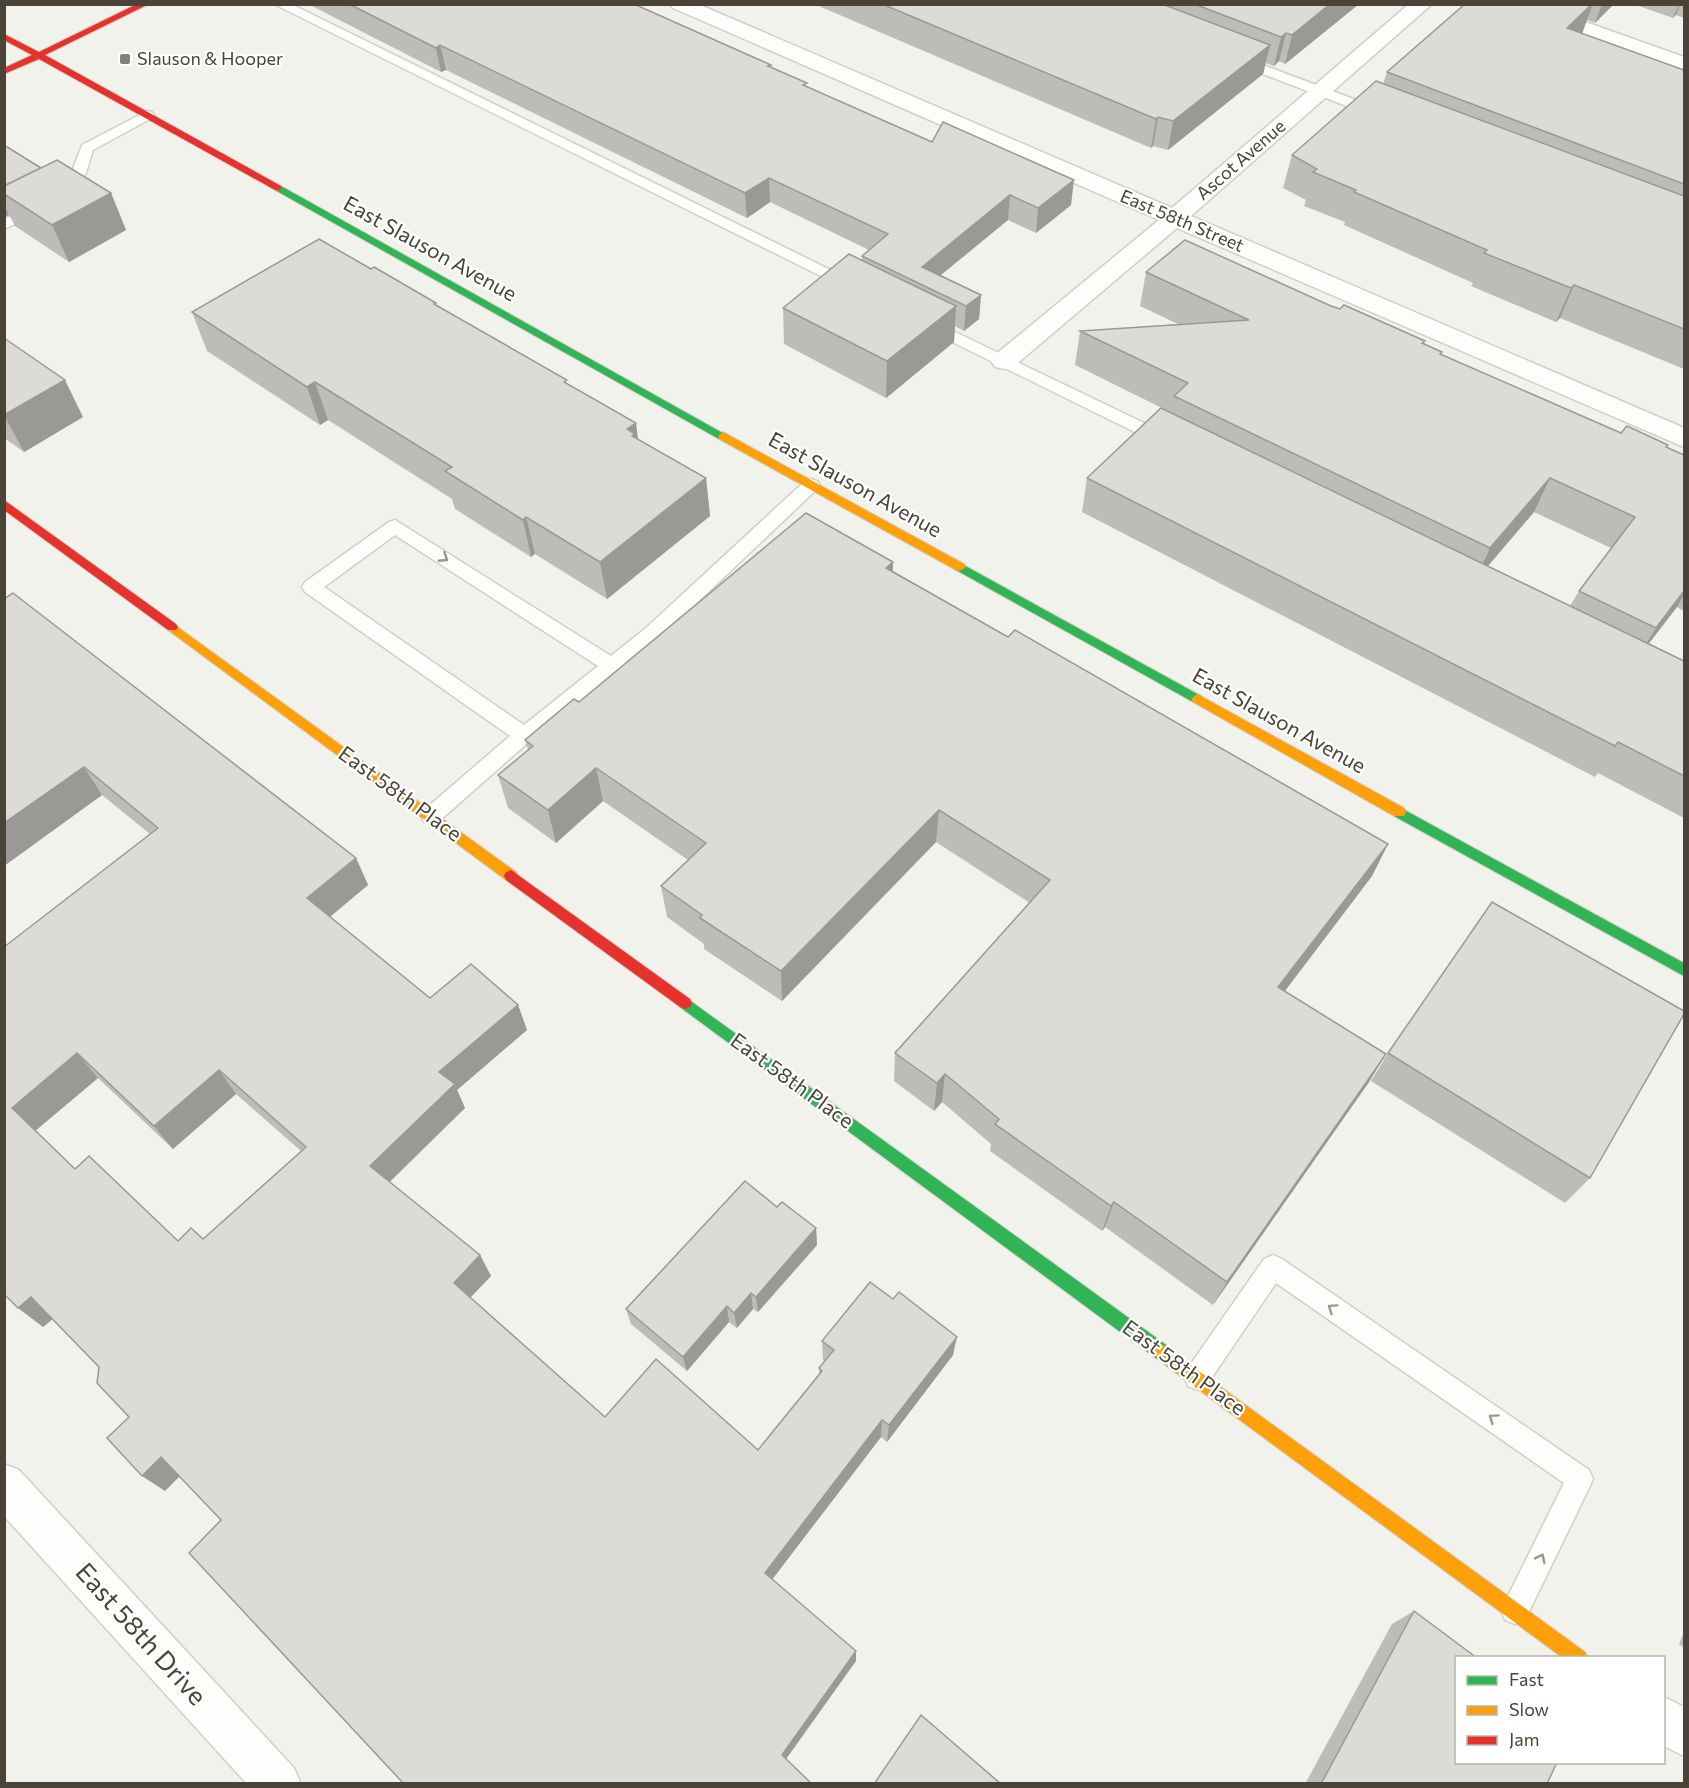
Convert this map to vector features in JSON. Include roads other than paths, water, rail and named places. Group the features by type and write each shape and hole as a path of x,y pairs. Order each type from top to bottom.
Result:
{"main road":[{"path":"4,72 145,4"},
{"name":"East Slauson Avenue","path":"4,36 1684,970"},
{"name":"East 58th Place","path":"4,504 1576,1656"}],"street":[{"name":"East 58th Street","path":"680,4 1684,438"},
{"name":"Ascot Avenue","path":"1004,361 1175,218 1422,4"},
{"path":"1514,4 1684,64"},
{"name":"East 58th Drive","path":"4,1485 278,1784"},
{"path":"1665,1720 1684,1734"}],"lane":[{"path":"280,4 865,293"},
{"path":"1223,54 1387,117"},
{"path":"4,225 72,189 87,148 147,115"},
{"path":"919,319 1185,450"},
{"path":"430,816 524,735 653,633 811,485"},
{"path":"524,735 311,587 395,526 613,666"},
{"path":"1197,1377 1273,1267 1580,1479 1515,1610"}],"place":[{"name":"Slauson & Hooper","path":"125,59"}]}
